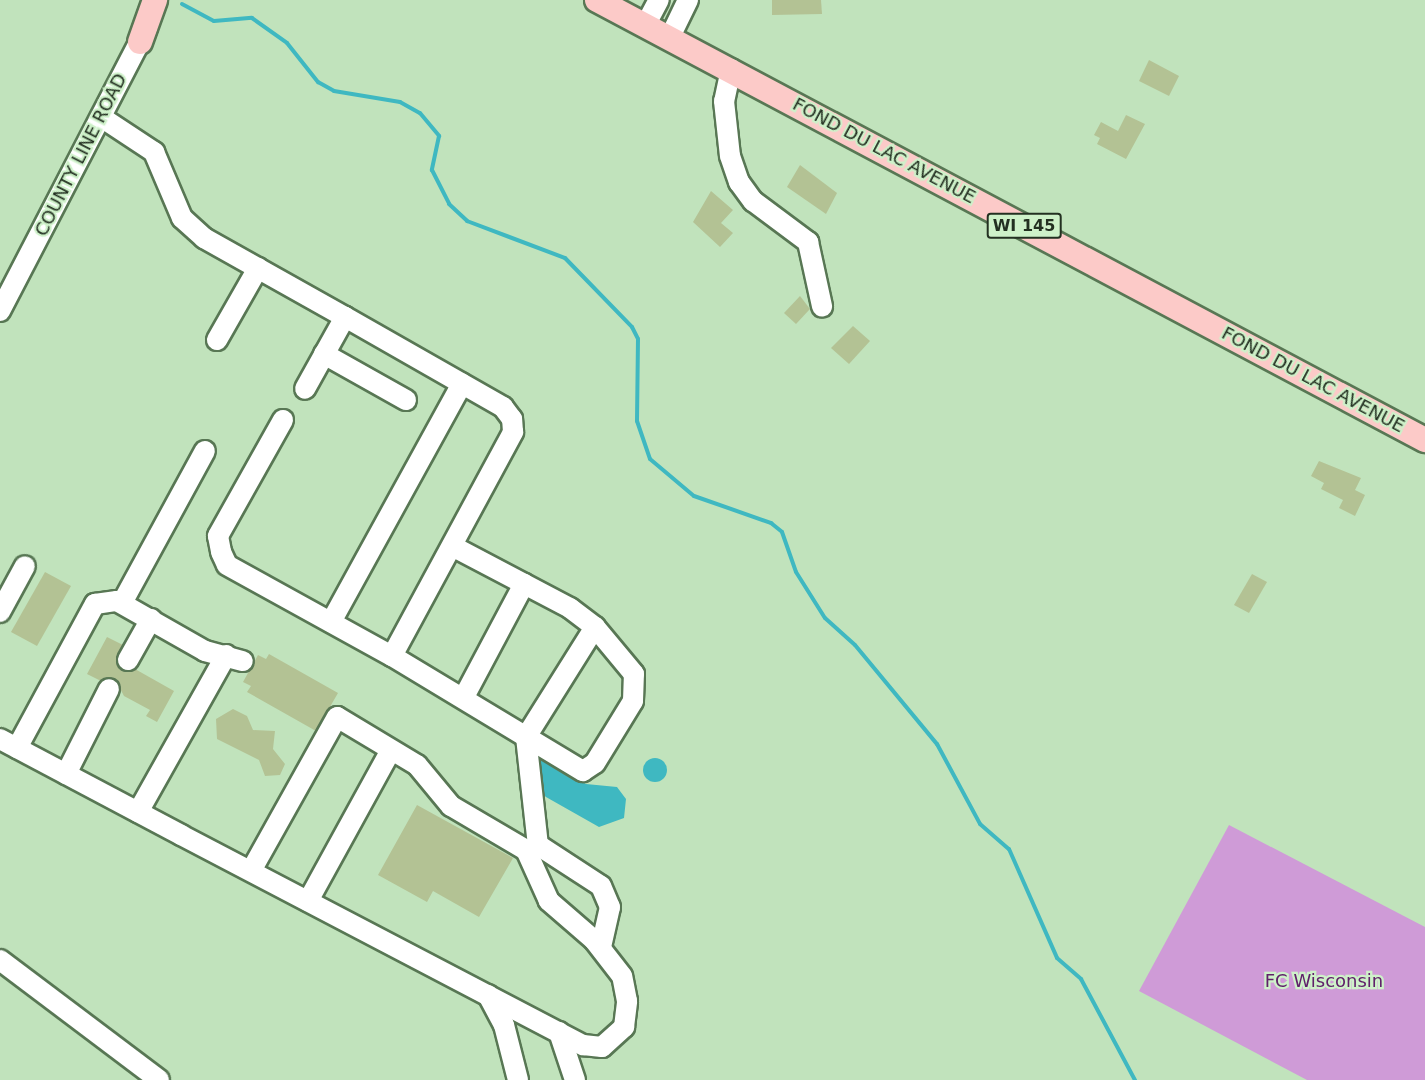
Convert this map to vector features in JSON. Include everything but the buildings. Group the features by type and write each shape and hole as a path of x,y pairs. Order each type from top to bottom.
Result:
{"main road":[{"path":"140,42 155,0"},
{"name":"FOND DU LAC AVENUE","path":"597,0 731,69 1425,440"}],"street":[{"name":"COUNTY LINE ROAD","path":"0,311 161,0"},
{"path":"646,24 659,0"},
{"path":"670,37 688,0"},
{"path":"731,69 724,101 730,156 739,182 753,201 808,242 822,306"},
{"path":"101,117 154,152 182,218 204,238 503,407 513,419 513,432 392,656"},
{"path":"217,340 258,268"},
{"path":"305,389 345,317"},
{"path":"324,354 406,400"},
{"path":"330,622 462,384"},
{"path":"284,420 218,536 227,566 465,695 577,770 583,771 600,754 637,689 634,674 595,627 524,584 452,546"},
{"path":"122,603 205,451"},
{"path":"0,612 25,566"},
{"path":"465,695 524,584"},
{"path":"138,812 235,658 204,651 122,603 95,604 9,744 138,812 559,1032 593,1048 621,1032 625,988 601,948 549,902 526,850 451,806 417,765 337,717 251,871"},
{"path":"128,660 151,619"},
{"path":"595,627 526,737 538,845 601,886 610,907 601,948"},
{"path":"66,774 110,689"},
{"path":"308,901 391,750"},
{"path":"0,960 159,1080"},
{"path":"488,995 504,1025 518,1080"},
{"path":"559,1032 574,1080"}],"green space":[{"name":"FC Wisconsin","path":"1229,825 1425,927 1425,1080 1307,1080 1139,991"}],"water":[{"path":"537,756 586,784 617,787 626,799 624,818 599,827 546,797 532,784"},
{"path":"655,758 660,759 666,765 666,775 660,781 655,782 650,781 644,775 643,770 644,765 650,759"}],"waterway":[{"path":"182,4 214,21 252,18 287,43 318,82 334,91 400,102 420,113 439,136 432,170 449,204 467,221 565,258 632,327 638,339 637,421 650,459 694,496 771,523 782,532 796,572 825,618 855,645 937,744 980,824 1009,849 1057,958 1081,979 1135,1080"}]}
